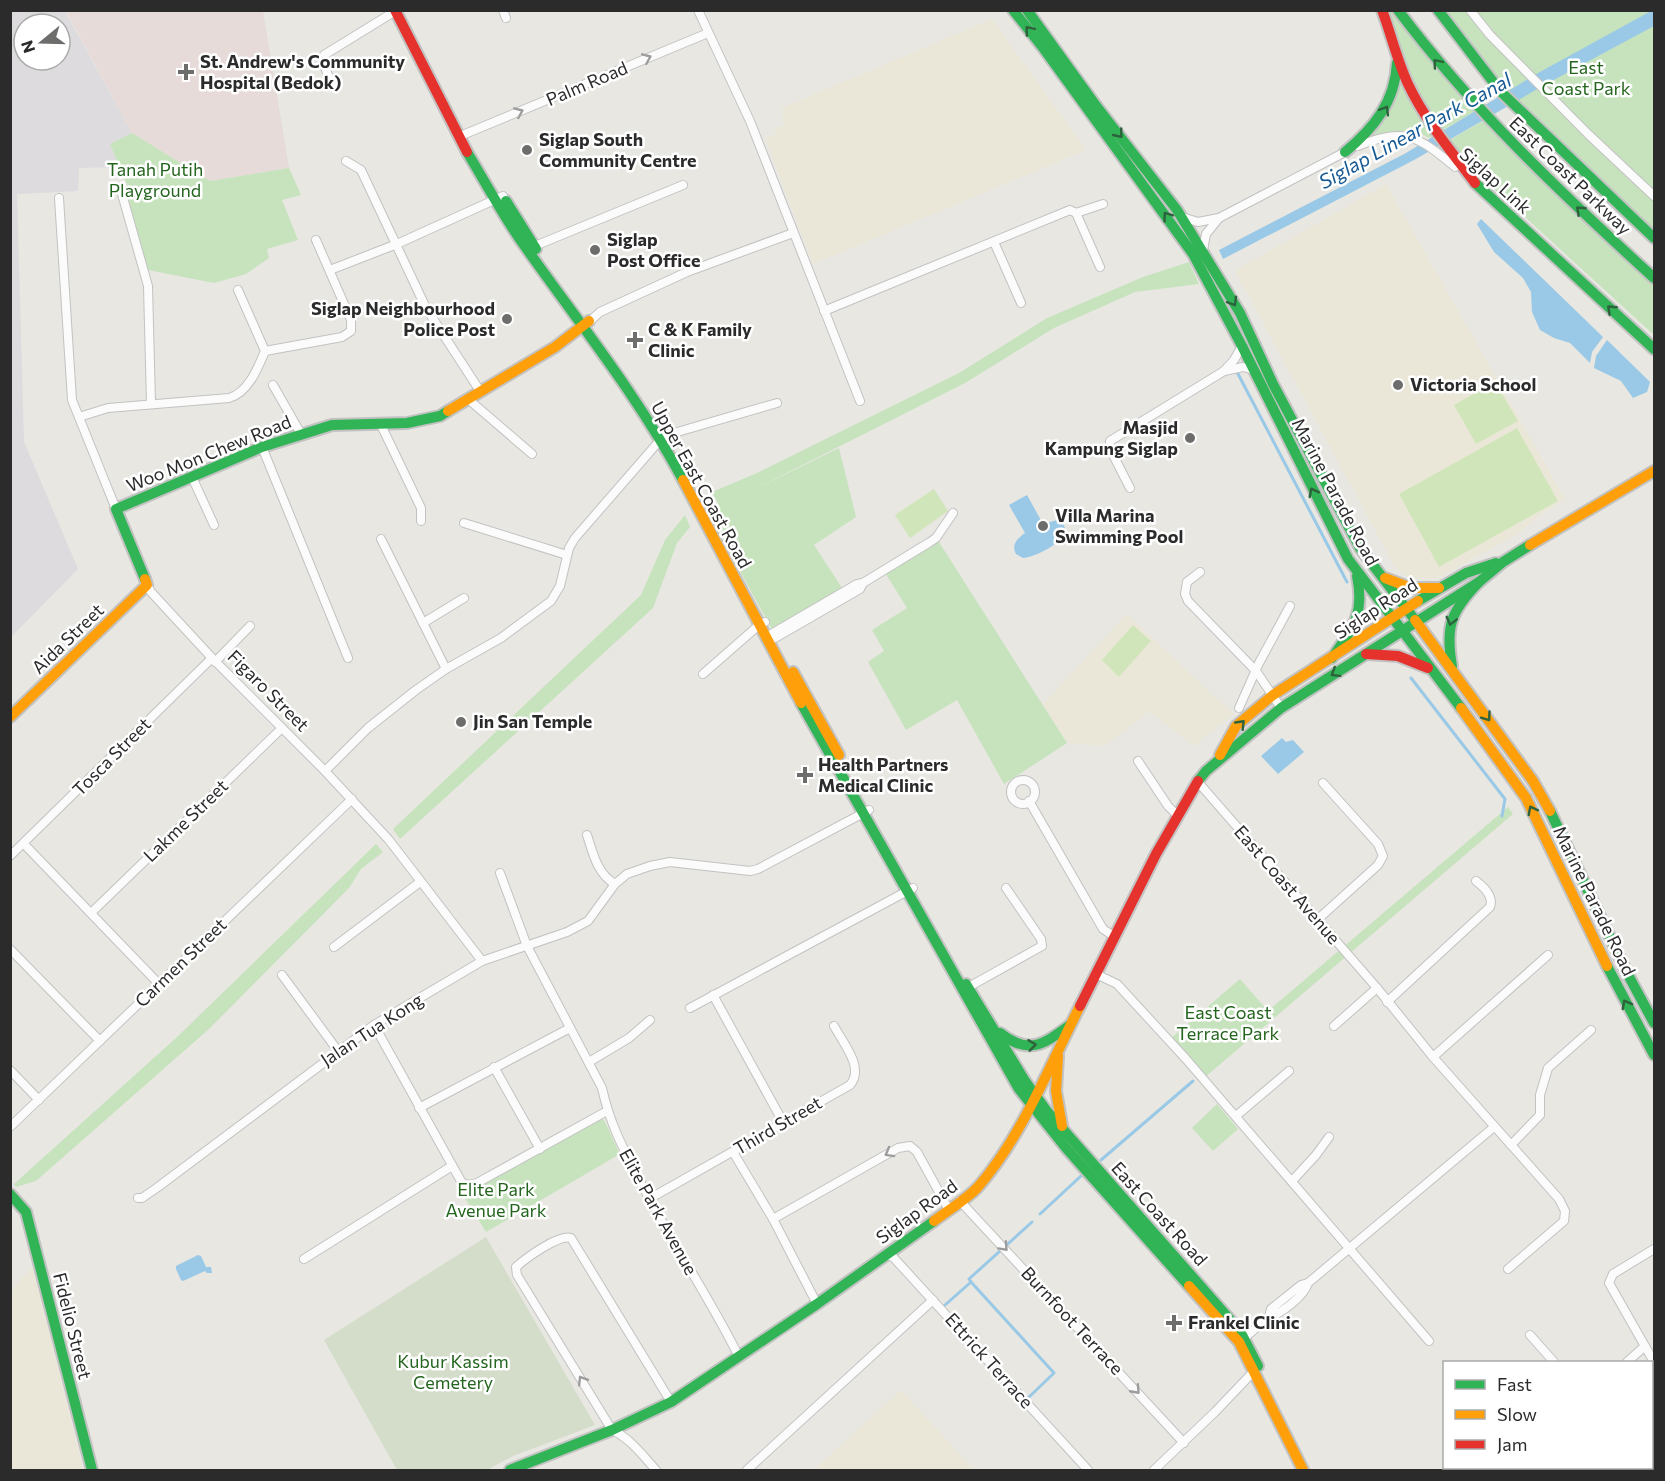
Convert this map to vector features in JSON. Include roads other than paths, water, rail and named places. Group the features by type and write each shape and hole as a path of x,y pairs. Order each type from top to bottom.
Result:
{"main road":[{"name":"Upper East Coast Road","path":"403,10 500,198"},
{"name":"Marine Parade Road","path":"1013,10 1186,243 1242,346 1324,514 1356,572 1432,669 1526,798 1604,961 1654,1055"},
{"name":"Marine Parade Road","path":"1027,10 1094,103 1164,191 1182,218 1240,313 1273,384 1355,539 1379,574 1453,669 1544,800 1608,935 1654,1023"},
{"name":"Siglap Link","path":"1382,10 1407,83 1434,127 1445,152 1475,183 1654,349"},
{"name":"East Coast Parkway","path":"1398,10 1424,47 1475,107 1518,151 1654,278"},
{"name":"East Coast Parkway","path":"1438,10 1515,106 1654,238"},
{"name":"Upper East Coast Road","path":"396,11 458,137 531,248 587,323 664,437 762,623 910,890"},
{"path":"1345,152 1362,139 1384,113 1395,85 1397,52"},
{"name":"Woo Mon Chew Road","path":"116,508 262,447 332,425 381,425 431,420 555,346 587,323"},
{"name":"Siglap Road","path":"1217,760 1247,738 1281,708 1479,582 1503,562 1654,472"},
{"name":"Figaro Street","path":"116,508 147,585"},
{"name":"Siglap Road","path":"510,1470 616,1432 671,1402 888,1255 976,1189 1002,1156 1033,1100 1156,854 1198,782 1217,760 1236,726 1273,695 1439,588 1466,573 1503,562"},
{"path":"1332,658 1360,616 1362,599 1356,572"},
{"path":"1379,574 1414,590 1439,588"},
{"path":"1453,669 1448,642 1452,615 1459,602 1479,582"},
{"name":"Aida Street","path":"10,717 147,585"},
{"path":"1366,654 1392,654 1408,657 1432,669"},
{"name":"East Coast Road","path":"910,890 1019,1089 1064,1132 1242,1340 1303,1470"},
{"name":"East Coast Road","path":"965,989 993,1027 1033,1100 1072,1154 1242,1340"},
{"path":"993,1027 1013,1044 1025,1047 1044,1044 1071,1024"},
{"path":"1059,1048 1054,1090 1064,1132"},
{"name":"Fidelio Street","path":"10,1194 26,1212 92,1470"},
{"name":"East Coast Road","path":"1256,1369 1310,1470"}],"street":[{"path":"699,10 750,121 860,401"},
{"path":"1470,10 1490,35 1529,75 1654,196"},
{"name":"Upper East Coast Road","path":"333,87 323,63 324,55 396,11"},
{"name":"Palm Road","path":"465,134 708,33"},
{"name":"Siglap Link","path":"1182,218 1198,222 1219,218 1345,152 1388,135 1419,140 1445,152"},
{"path":"346,161 362,170 426,308 480,391"},
{"path":"531,248 683,184"},
{"path":"120,187 148,286 152,403"},
{"name":"Woo Mon Chew Road","path":"59,198 72,400 116,508"},
{"path":"330,270 500,198"},
{"path":"1076,213 1103,204"},
{"path":"824,311 1070,210 1076,213 1101,267"},
{"path":"1202,252 1206,234 1219,218"},
{"path":"587,323 600,312 687,272 794,233"},
{"path":"265,351 342,337 351,331 351,320 316,240"},
{"path":"994,242 1021,303"},
{"path":"238,290 265,351"},
{"path":"1224,371 1242,346"},
{"path":"79,417 108,408 234,397 244,390 265,351"},
{"path":"1130,488 1110,449 1109,444 1112,439 1224,371 1243,367 1254,370"},
{"path":"273,385 301,434"},
{"path":"468,399 532,454"},
{"name":"Upper East Coast Road","path":"664,437 777,404"},
{"path":"381,425 421,508 421,521"},
{"path":"325,771 374,723 446,669 501,638 552,601 560,586 567,555 578,534 664,437"},
{"path":"262,447 348,658"},
{"path":"192,477 214,525"},
{"path":"771,636 936,538 953,513"},
{"path":"464,523 567,555"},
{"path":"381,539 446,669"},
{"path":"1200,572 1187,582 1185,594 1188,601 1256,671 1281,708"},
{"name":"Figaro Street","path":"147,585 213,660 325,771 389,840 482,961"},
{"path":"423,623 464,598"},
{"path":"1239,708 1290,606"},
{"path":"703,674 762,623"},
{"name":"Tosca Street","path":"10,856 250,626"},
{"name":"Lakme Street","path":"91,913 282,728"},
{"path":"1138,761 1168,806 1178,816"},
{"name":"East Coast Avenue","path":"1198,782 1377,988 1432,1057 1559,1200 1565,1216 1564,1221 1508,1269"},
{"path":"1317,920 1378,865 1383,856 1378,844 1323,783"},
{"name":"Carmen Street","path":"10,1127 352,799"},
{"path":"1029,801 1103,929 1115,937"},
{"name":"Jalan Tua Kong","path":"138,1198 153,1191 374,1025 482,961 567,932 588,921 615,884 627,874 664,862 741,871 754,870 866,812"},
{"path":"587,835 595,861 607,880 615,884"},
{"path":"24,844 159,984"},
{"name":"Elite Park Avenue","path":"500,873 527,946 602,1088 616,1137 739,1357"},
{"path":"1387,1002 1490,907 1492,903 1490,897 1476,881"},
{"path":"334,947 420,882"},
{"path":"965,989 1042,946 1041,939 1006,888"},
{"path":"690,1008 910,890"},
{"path":"10,949 100,1041"},
{"path":"1432,1057 1548,955"},
{"path":"1096,974 1117,984 1125,992 1236,1116 1429,1341"},
{"path":"282,975 338,1051"},
{"path":"1334,1026 1377,988"},
{"path":"713,995 783,1122"},
{"path":"589,1062 629,1038 650,1020"},
{"path":"374,1025 462,1183 469,1185 477,1183 607,1111"},
{"name":"Third Street","path":"649,1198 850,1085 856,1068 834,1026"},
{"path":"419,1108 570,1028"},
{"path":"1511,1145 1540,1115 1540,1095 1548,1068 1591,1030"},
{"path":"494,1067 540,1149"},
{"path":"10,1070 39,1100"},
{"path":"1236,1116 1289,1071"},
{"path":"1242,1340 1301,1285 1308,1283 1350,1250 1494,1127"},
{"path":"1292,1181 1317,1155 1329,1137"},
{"path":"773,1219 898,1148 910,1146 917,1152 949,1210"},
{"path":"733,1152 773,1219 817,1304"},
{"path":"304,1259 452,1166"},
{"name":"Burnfoot Terrace","path":"960,1201 1184,1443"},
{"path":"656,1470 616,1432 517,1275 515,1269 518,1264 558,1239 567,1237 575,1242 671,1402"},
{"path":"1654,1249 1613,1274 1609,1280 1610,1286 1654,1362"},
{"name":"Ettrick Terrace","path":"888,1255 893,1257 1088,1470"},
{"path":"747,1470 933,1300"},
{"path":"1530,1335 1553,1361"},
{"path":"1628,1361 1644,1346"},
{"path":"1154,1470 1184,1443 1256,1369"}],"water":[{"path":"1654,11 1654,26 1548,83 1414,160 1223,259 1219,250 1406,153 1538,73"},
{"path":"1481,219 1603,337 1592,352 1590,363 1570,343 1540,330 1532,312 1531,292 1523,278 1494,252 1477,224"},
{"path":"1607,340 1650,382 1647,392 1633,398 1621,381 1594,368 1596,356"},
{"name":"Villa Marina Swimming Pool","path":"1027,495 1043,524 1057,520 1063,523 1066,531 1064,536 1048,549 1023,558 1016,554 1014,547 1017,540 1025,533 1009,505"},
{"path":"1282,738 1286,742 1293,740 1304,752 1278,774 1261,756"},
{"path":"198,1255 201,1256 206,1267 211,1267 212,1273 205,1271 181,1280 176,1266"}],"waterway":[{"path":"1237,372 1347,582"},
{"path":"1411,678 1505,799 1502,816"},
{"path":"1101,1160 1193,1081"},
{"path":"1040,1214 1081,1176"},
{"path":"945,1305 971,1282 969,1279 1032,1222"},
{"path":"971,1282 1054,1373 1029,1397"}],"place":[{"name":"St. Andrew's Community Hospital (Bedok)","path":"186,72"},
{"name":"Siglap South Community Centre","path":"527,150"},
{"name":"Siglap Post Office","path":"595,250"},
{"name":"Siglap Neighbourhood Police Post","path":"507,319"},
{"name":"C & K Family Clinic","path":"635,340"},
{"name":"Victoria School","path":"1398,385"},
{"name":"Masjid Kampung Siglap","path":"1190,438"},
{"name":"Villa Marina Swimming Pool","path":"1043,526"},
{"name":"Jin San Temple","path":"461,722"},
{"name":"Health Partners Medical Clinic","path":"805,775"},
{"name":"Frankel Clinic","path":"1174,1323"}],"park label":[{"name":"East Coast Park","path":"1586,78"},
{"name":"Tanah Putih Playground","path":"155,180"},
{"name":"East Coast Terrace Park","path":"1228,1023"},
{"name":"Elite Park Avenue Park","path":"496,1200"},
{"name":"Kubur Kassim Cemetery","path":"453,1372"}],"water label":[{"name":"Siglap Linear Park Canal","path":"1415,131"}]}
